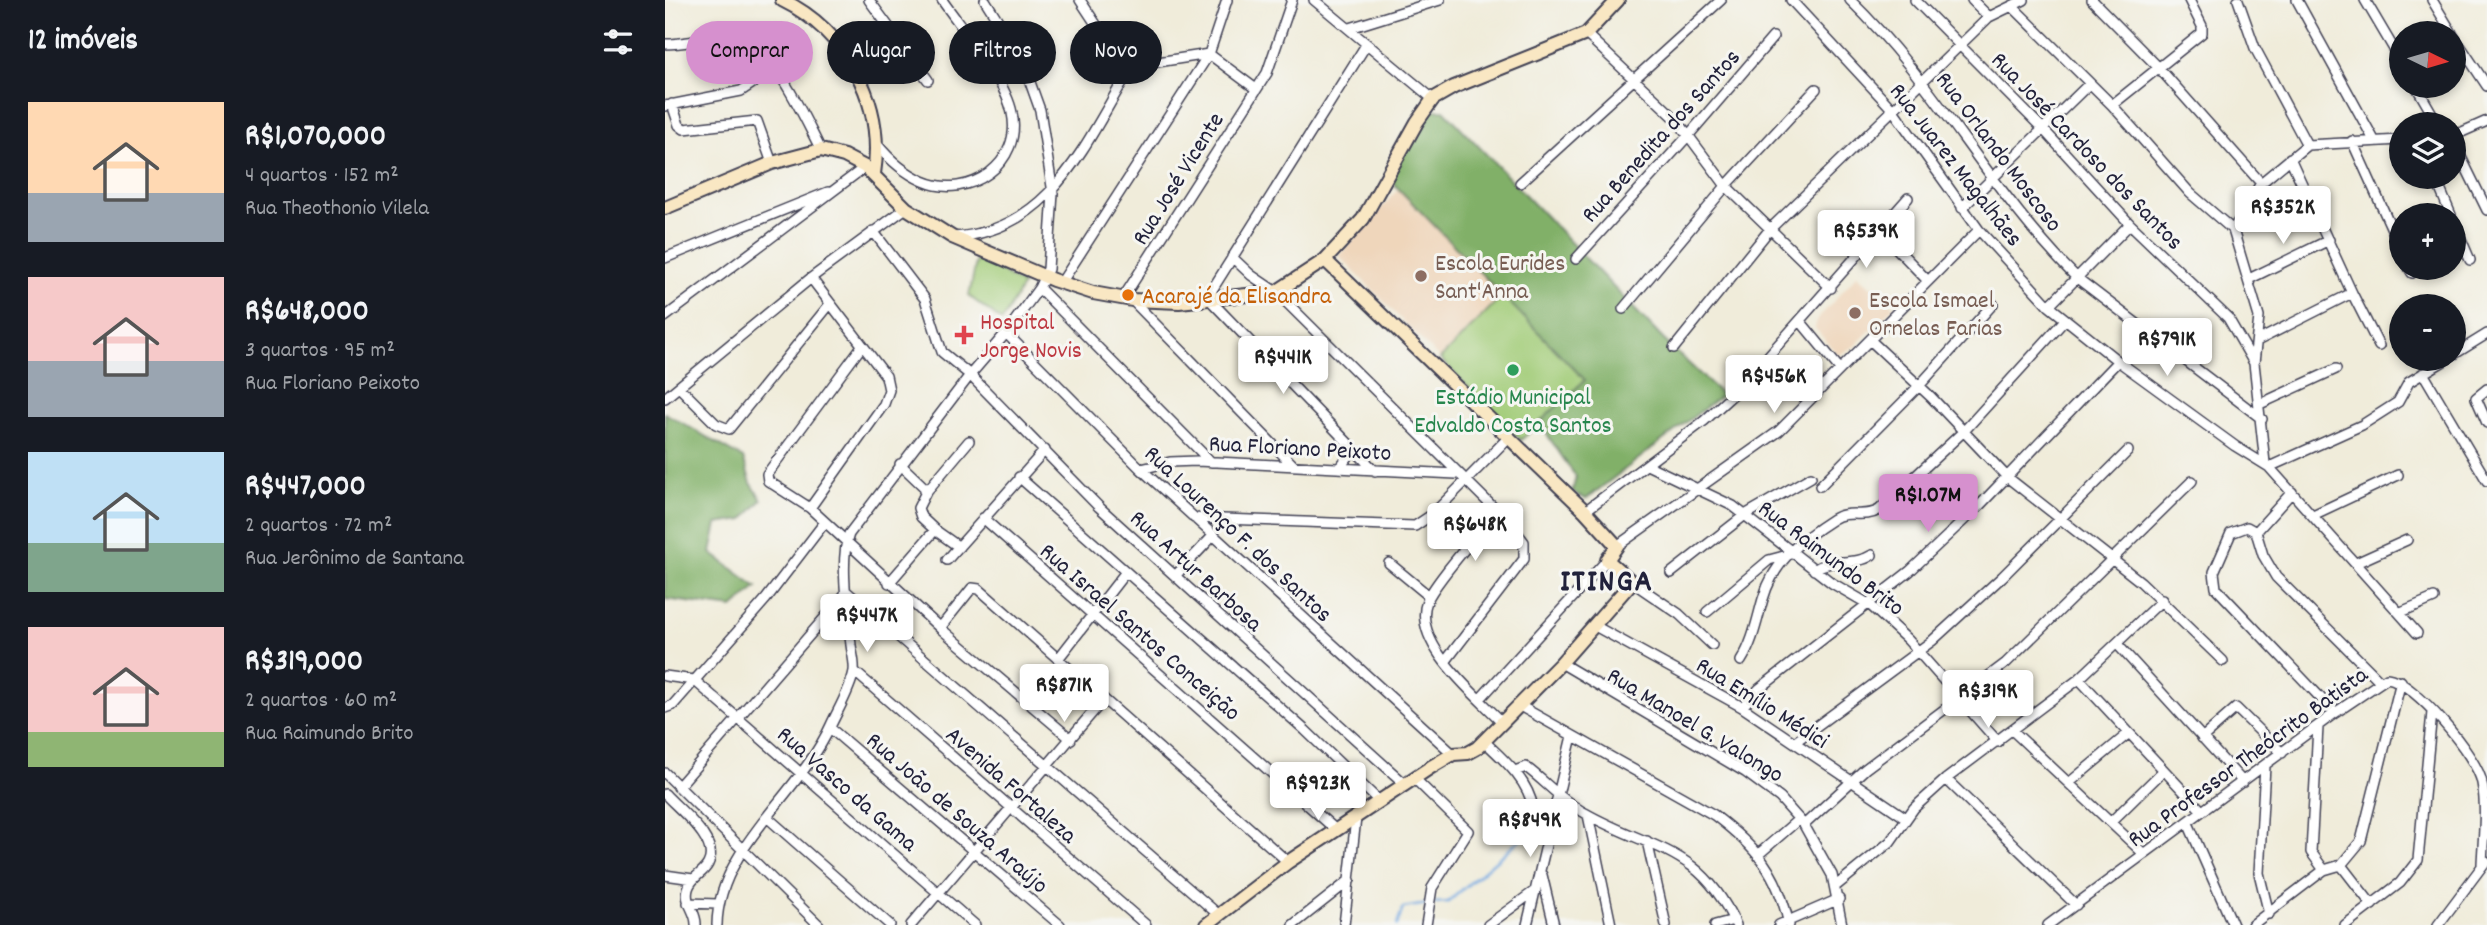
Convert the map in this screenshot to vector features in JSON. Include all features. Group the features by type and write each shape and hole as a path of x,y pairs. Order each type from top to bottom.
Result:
{"main road":[{"path":"782,0 818,21 840,44 858,78 877,144 870,171"},
{"path":"665,208 772,163 821,150 844,156 870,171 907,208 952,237 1042,283 1062,283 1128,299 1208,301 1276,292 1325,260 1371,207 1417,122 1433,99 1454,87 1586,34 1616,0"},
{"path":"1206,925 1288,862 1336,830 1453,754 1473,751 1561,663 1632,582 1607,560 1617,546 1585,511 1325,260"}],"street":[{"path":"869,0 884,21"},
{"path":"942,0 957,21"},
{"path":"985,0 998,21"},
{"path":"1080,0 1094,21"},
{"path":"1062,283 1209,54 1227,0"},
{"name":"Rua José Vicente","path":"1128,299 1271,65 1292,0"},
{"path":"1314,0 1433,99"},
{"path":"1350,28 1440,0"},
{"path":"1520,183 1721,0"},
{"name":"Rua Juarez Magalhães","path":"1791,0 1893,110 1979,230 2049,306 2064,321 2118,361 2235,446 2267,465 2417,633"},
{"name":"Rua Orlando Moscoso","path":"1850,0 1924,81 1991,179 2077,278 2262,419"},
{"name":"Rua José Cardoso dos Santos","path":"1915,0 2043,129 2130,224 2228,318 2254,363"},
{"path":"1972,0 1989,17"},
{"path":"1674,348 1770,229 1989,17 2024,0"},
{"path":"2092,0 2159,68 2261,183"},
{"path":"2112,105 2202,33 2202,26 2189,0"},
{"path":"2238,0 2255,48 2307,145"},
{"path":"2297,0 2374,140"},
{"path":"2365,0 2389,41"},
{"path":"2432,0 2445,21"},
{"path":"2012,6 2112,105 2190,193 2233,230 2257,304 2259,340 2254,363 2267,465 2362,425 2398,402 2406,385 2426,371"},
{"path":"1586,34 1676,119 1687,138 1726,186 1831,288"},
{"name":"Rua Benedita dos Santos","path":"1576,258 1687,138 1773,37"},
{"path":"665,44 686,42"},
{"path":"1366,45 1232,257 1208,301 1375,471"},
{"path":"1162,61 1209,54 1256,89"},
{"path":"2466,54 2487,86"},
{"path":"752,84 741,91 669,105 684,130 757,121 772,163"},
{"path":"784,84 821,150"},
{"path":"877,144 900,166 923,181 961,185 982,178 1008,154 1014,132 1009,101 1000,84"},
{"path":"717,925 717,904 728,873 802,776 830,728 854,671 846,543 853,526 970,375 1006,333 1042,283 1052,250 1053,192 1040,110 1031,84"},
{"path":"952,237 983,234 1007,226 1053,192 1121,84"},
{"path":"1962,208 2089,84"},
{"path":"1623,309 1726,186 1816,89"},
{"path":"2466,130 2487,121"},
{"path":"2233,230 2261,183 2307,145 2389,140"},
{"path":"2352,141 2389,223"},
{"path":"2290,158 2379,346"},
{"path":"2466,167 2487,210"},
{"path":"665,258 839,187 870,171"},
{"path":"665,317 839,187"},
{"path":"1585,511 1723,405 1801,322 1908,198"},
{"path":"665,398 811,278 907,208"},
{"path":"2049,306 2130,224"},
{"path":"1881,230 1927,280"},
{"path":"1617,546 1779,431 1979,230"},
{"name":"Rua Artur Barbosa","path":"873,231 925,299 942,352 970,375 1099,507 1468,831 1439,874 1427,905 1426,925"},
{"path":"2249,279 2329,240"},
{"path":"2466,250 2470,260"},
{"path":"1232,257 1251,275 1276,292 1524,542 1524,559 1445,662"},
{"path":"810,508 887,398 885,376 811,278"},
{"path":"1042,283 1211,462"},
{"path":"2259,340 2352,293"},
{"path":"1128,299 1294,466"},
{"path":"678,387 716,424 726,430 830,304"},
{"path":"1820,486 1919,386 1993,304"},
{"path":"1707,612 1769,561 1786,554 1840,514 1866,515 1879,510 1965,430 2064,321"},
{"path":"1801,322 1839,368"},
{"name":"Rua Lourenço F. dos Santos","path":"1006,333 1213,536 1453,754"},
{"path":"2466,347 2487,334"},
{"path":"1870,340 1965,430 2007,477 2112,557 2162,600 2223,661"},
{"path":"862,346 767,478 810,508 889,583 1071,739"},
{"path":"1742,707 1759,690 1910,571 2007,477 2118,361"},
{"path":"2259,404 2336,369"},
{"path":"2423,373 2487,481"},
{"path":"2487,389 2476,398 2487,423"},
{"path":"1194,518 1408,527 1421,523 1509,437"},
{"path":"959,547 935,530 918,512 926,492 969,441"},
{"path":"1339,468 1348,457 1348,444"},
{"path":"947,560 1045,450"},
{"path":"1795,741 1918,652 2062,518 2128,451"},
{"name":"Rua Floriano Peixoto","path":"1142,469 1170,462 1211,462 1456,474"},
{"path":"900,464 921,481 926,492"},
{"name":"Rua Raimundo Brito","path":"1647,465 1700,489 1745,514 1786,554 1870,605 1918,652 1998,742"},
{"path":"2313,515 2398,475"},
{"path":"1019,477 1305,730 1380,802"},
{"path":"1671,573 1745,514 1811,477"},
{"path":"1760,853 1961,699 2032,638 2192,481"},
{"path":"2256,532 2292,492"},
{"path":"1496,512 1429,596 1424,621 1434,646 1445,662 1502,722"},
{"name":"Rua Israel Santos Conceição","path":"983,518 1336,830"},
{"path":"665,714 669,706 766,599 825,522"},
{"path":"2335,713 2216,588 2214,572 2231,533 2247,527 2256,532 2263,555 2276,578 2380,681"},
{"path":"889,583 935,530"},
{"path":"1175,576 1213,536"},
{"path":"2356,563 2407,540"},
{"path":"1741,661 1750,646 1768,584 1786,554"},
{"path":"1814,570 1821,565 1862,561 1872,555"},
{"path":"1480,699 1607,560"},
{"path":"1389,563 1429,596"},
{"path":"1058,659 1125,573"},
{"path":"1632,582 1679,614 1712,645"},
{"path":"940,628 970,590 976,588 1288,862"},
{"path":"678,787 847,592"},
{"path":"847,592 1219,915"},
{"path":"2401,612 2434,598"},
{"path":"1842,925 1837,885 1890,842 1906,818 1946,779 2079,679 2162,600"},
{"name":"Rua Emílio Médici","path":"1595,626 1742,707 1906,818"},
{"path":"2117,644 2243,782"},
{"name":"Rua Manoel G. Valongo","path":"1561,663 1774,792 1801,822 1837,885"},
{"name":"Avenida Fortaleza","path":"854,671 1146,925"},
{"path":"665,676 694,680"},
{"path":"2079,679 2202,811"},
{"name":"Rua Vasco da Gama","path":"694,680 975,925"},
{"name":"Rua Professor Theócrito Batista","path":"2048,925 2380,681 2401,681 2469,755 2480,774 2484,795 2485,862"},
{"path":"2252,925 2324,870 2341,865 2354,852 2367,829 2401,681"},
{"path":"911,925 937,892 1048,768 1104,699"},
{"path":"1520,706 1714,815 1760,853 1770,873 1786,924 1839,899"},
{"path":"2202,738 2236,708 2282,753"},
{"path":"2345,925 2406,877 2421,849 2432,712"},
{"path":"2318,727 2311,852 2324,870"},
{"name":"Rua João de Souza Araújo","path":"830,728 1060,925"},
{"path":"2013,731 2144,853"},
{"path":"2069,783 2129,733"},
{"path":"1527,925 1542,873 1572,736"},
{"path":"1485,741 1515,771 1530,796 1533,808"},
{"path":"2265,766 2259,873 2269,914"},
{"path":"1515,771 1526,767 1559,798 1588,815 1685,860 1705,875 1716,888 1735,923 1715,925"},
{"path":"2111,822 2163,771"},
{"path":"665,773 742,852 819,925"},
{"path":"1946,779 2075,905"},
{"path":"665,794 710,845 708,866 693,879 687,892 696,925"},
{"path":"1588,815 1611,925"},
{"path":"768,818 890,925"},
{"path":"1345,925 1356,818"},
{"path":"2187,823 2233,925"},
{"path":"1647,841 1666,925"},
{"path":"2438,925 2485,862"},
{"path":"2341,865 2372,905"},
{"path":"1542,873 1554,925"},
{"path":"665,875 693,879"},
{"path":"1293,925 1350,880"},
{"path":"1488,925 1536,890"},
{"path":"688,903 717,904"}],"shaded area":[{"name":"Escola Eurides Sant'Anna","path":"1399,188 1503,295 1440,359 1339,256"},
{"name":"Escola Ismael Ornelas Farias","path":"1857,275 1894,306 1855,346 1838,355 1815,328 1817,320"}],"green space":[{"path":"1424,110 1444,110 1663,339 1722,395 1586,499 1572,492 1576,477 1539,423 1585,380 1387,177"},
{"path":"977,257 1023,285 1002,321 969,296"},
{"name":"Estádio Municipal Edvaldo Costa Santos","path":"1503,295 1585,380 1521,440 1440,359"},
{"path":"665,413 743,458 751,483 762,500 743,520 717,524 711,553 757,587 733,608 665,599"}],"waterway":[{"path":"1433,903 1448,902 1526,834 1530,827"},
{"path":"1397,925 1403,908 1427,904"}],"place":[{"name":"Escola Eurides Sant'Anna","path":"1421,276"},
{"name":"Acarajé da Elisandra","path":"1128,295"},
{"name":"Escola Ismael Ornelas Farias","path":"1855,313"},
{"name":"Hospital Jorge Novis","path":"964,335"},
{"name":"Estádio Municipal Edvaldo Costa Santos","path":"1513,370"}],"district":[{"name":"ITINGA","path":"1607,579"}]}
